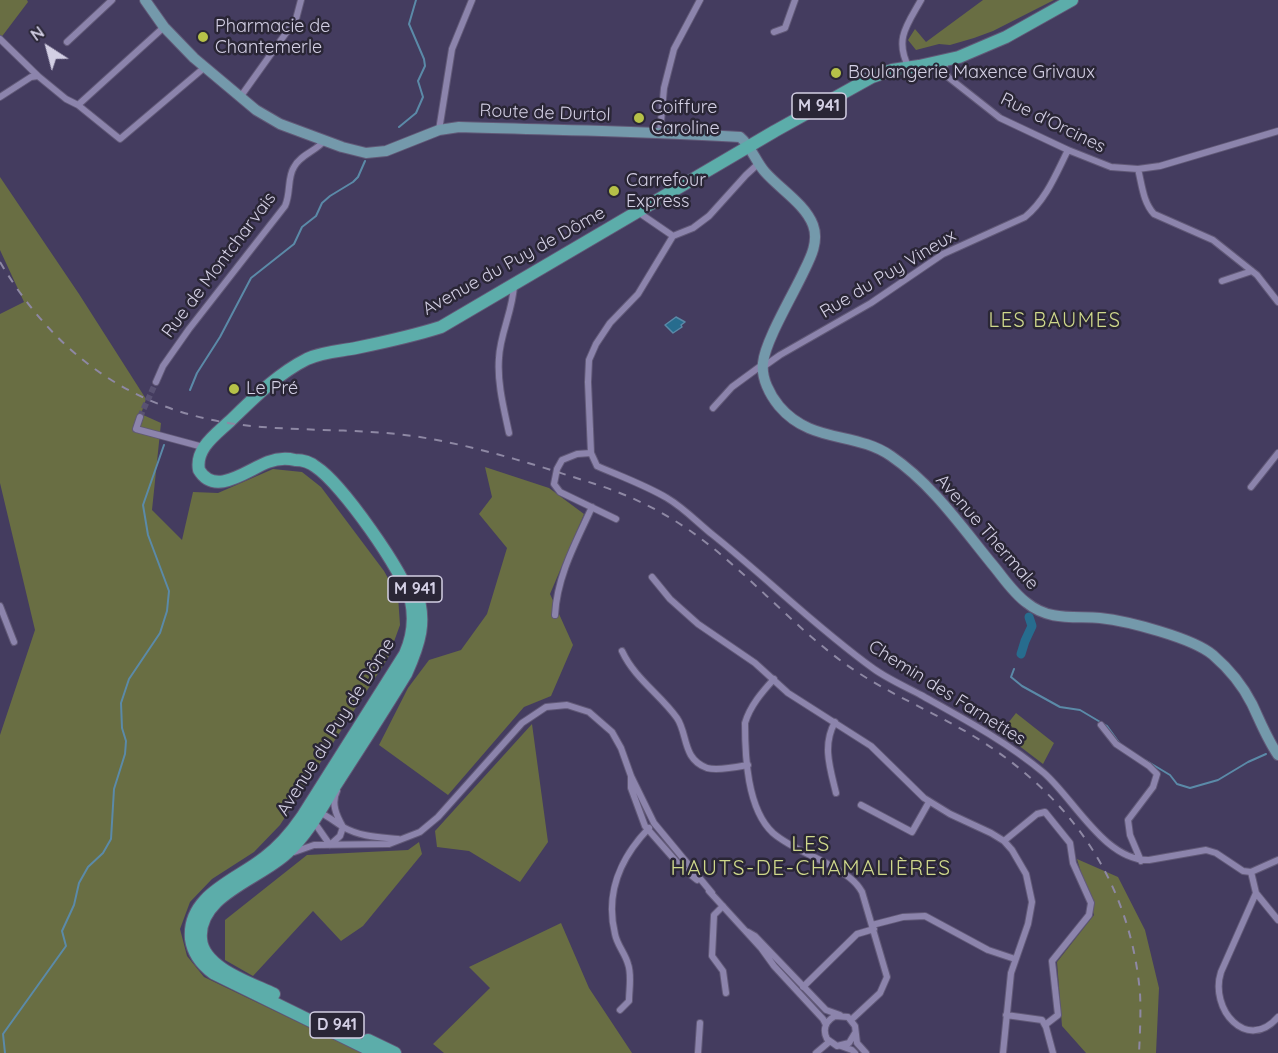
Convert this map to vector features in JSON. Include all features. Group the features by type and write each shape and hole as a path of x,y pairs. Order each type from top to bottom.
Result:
{"main road":[{"path":"145,0 178,43 267,118 324,141"},
{"name":"Avenue du Puy de Dôme","path":"908,65 947,60 979,48 1006,37 1072,0"},
{"name":"Avenue du Puy de Dôme","path":"395,1053 218,976 207,969 194,951 191,937 196,913 204,901 219,888 266,857 294,829 405,654 413,636 414,618 408,589 398,569 337,487 315,466 293,459 270,461 216,483 208,480 199,470 199,455 215,434 287,371 310,358 391,341 441,327 872,77 949,52 979,48"},
{"name":"Route de Durtol","path":"324,141 357,152 377,153 396,148 439,130 459,127 740,137 748,147"},
{"path":"748,147 758,164 803,209 812,223 815,234 812,254 768,346 763,366"},
{"name":"Avenue Thermale","path":"763,366 765,380 774,399 800,424 814,432 878,448 892,456 916,476 946,508 1021,598 1033,608 1055,616 1102,618 1129,624 1187,641 1211,654 1247,695 1278,755"},
{"name":"Avenue du Puy de Dôme","path":"205,448 201,467 205,473 217,480 237,473 250,463 269,455 296,452 320,462 340,479 402,566 418,596 422,610 421,637 406,674 316,815 296,844 280,860 217,900 203,920 200,936 205,952 218,966 277,1001 376,1053"}],"street":[{"path":"67,42 112,0"},
{"path":"439,130 452,49 471,0"},
{"path":"660,133 663,88 674,49 700,0"},
{"path":"774,32 785,28 795,0"},
{"path":"908,65 902,52 902,37 921,0"},
{"path":"241,96 296,19 300,1"},
{"path":"78,105 165,27"},
{"path":"0,39 38,76 120,139 206,67"},
{"name":"Rue d'Orcines","path":"947,60 944,69 948,76 1000,118 1068,150 1111,167 1138,169 1183,160 1278,131"},
{"path":"0,97 31,77 38,76"},
{"name":"Rue de Montcharvais","path":"156,382 163,366 189,329 285,206 293,168 319,148 324,141"},
{"name":"Rue du Puy Vineux","path":"713,408 732,387 763,366 871,303 943,254 1024,217 1036,208 1044,197 1068,150"},
{"path":"616,519 560,492 554,480 562,460 577,454 591,453 588,382 590,360 596,344 610,323 638,294 673,236 693,228 709,216 746,174 758,164"},
{"path":"1138,169 1145,198 1149,209 1154,214 1214,240 1252,271 1278,302"},
{"path":"638,212 673,236"},
{"path":"1222,281 1252,271"},
{"path":"509,433 502,398 499,358 513,301 514,285"},
{"path":"140,417 136,429 205,448"},
{"name":"Chemin des Farnettes","path":"591,453 597,466 668,498 746,560 821,630 876,670 986,731 1033,764 1057,786 1078,813 1103,838 1125,855 1141,861"},
{"path":"1251,487 1278,453"},
{"path":"555,615 556,593 592,507"},
{"path":"651,577 687,615 755,663 789,693 871,746 929,802 1004,841 1023,867 1032,897 1028,924 1015,959 1009,986 1003,1053"},
{"path":"0,606 14,642"},
{"path":"622,651 632,670 677,718 687,748 700,764 708,768 748,765"},
{"path":"330,845 340,836 342,827 335,811 335,795 384,718 406,674"},
{"path":"774,679 757,699 745,723 752,796 764,823 782,840 842,872 855,882 864,898 886,970 886,982 880,993 851,1020"},
{"path":"280,860 307,846 389,844 429,826 528,718 546,707 573,705 600,719 616,738 631,776 654,823 666,841 826,1025"},
{"path":"294,829 316,815 352,751 368,714"},
{"path":"835,722 829,733 827,744 836,793"},
{"path":"1101,725 1116,744 1157,774 1153,787 1128,820 1130,835 1141,861 1206,850 1216,853 1243,871 1251,872 1278,860"},
{"path":"631,776 631,788 647,830 682,868 712,893"},
{"path":"861,805 912,832 929,802"},
{"path":"1004,841 1037,814 1045,812 1070,843 1073,863 1091,903 1089,915 1052,961 1058,1015 1045,1025"},
{"path":"316,815 369,837 401,840"},
{"path":"316,815 330,845"},
{"path":"620,1010 629,1001 630,972 615,933 614,889 618,870 624,859 654,823"},
{"path":"1251,872 1256,893 1278,920"},
{"path":"1256,893 1218,980 1219,996 1230,1022 1245,1031 1254,1032 1266,1029 1278,1017"},
{"path":"723,906 714,915 712,949 714,960 723,971 726,993"},
{"path":"803,987 857,934 903,917 925,916 988,950 1015,959"},
{"path":"744,930 755,936 826,1010 851,1020 857,1043 866,1053"},
{"path":"840,1015 831,1018 826,1025 825,1036 829,1042 855,1053"},
{"path":"1006,1015 1037,1018 1045,1025 1053,1053"},
{"path":"698,1053 700,1023"},
{"path":"841,1046 852,1040 855,1033"},
{"path":"816,1053 829,1042"}],"green space":[{"path":"0,0 27,0 28,2 0,39"},
{"path":"983,0 1054,0 993,31 950,45 939,44 916,50 908,40 915,29 926,42"},
{"path":"0,177 146,399 141,414 161,423 152,510 182,540 193,492 218,493 273,469 302,472 321,487 384,571 398,596 400,625 388,658 280,825 254,852 212,879 190,902 180,929 187,956 204,977 362,1053 0,1053 0,735 35,630 0,483 0,314 24,302 0,250"},
{"path":"485,467 549,488 584,514 550,594 573,645 551,696 524,707 448,795 379,745 408,688 429,660 461,650 487,614 507,548 479,514 492,497"},
{"path":"1016,713 1054,743 1043,764 1001,732"},
{"path":"532,724 548,842 520,882 469,851 437,847 435,831"},
{"path":"419,842 422,854 363,926 341,941 313,911 253,976 225,960 225,920 307,855 408,850"},
{"path":"1077,859 1118,877 1145,930 1159,988 1156,1053 1086,1053 1062,1026 1057,962 1094,915"},
{"path":"561,923 589,988 632,1053 444,1053 433,1044 490,988 469,967"}],"water":[{"path":"676,317 685,322 673,333 665,325"}],"waterway":[{"path":"399,127 416,113 423,97 418,81 425,66 424,59 409,24 416,0"},
{"path":"190,390 197,373 220,337 251,278 294,244 302,227 316,216 322,203 353,182 358,177 365,161"},
{"path":"5,1053 3,1034 66,946 62,931 74,905 79,883 88,867 103,853 111,839 114,789 125,754 126,741 122,728 121,703 129,679 160,633 167,611 169,591 148,535 143,505 164,445"},
{"path":"1021,654 1032,626 1029,617"},
{"path":"1014,669 1011,677 1022,686 1060,707 1080,710 1107,726 1120,744"},
{"path":"1145,760 1170,775 1177,784 1190,788 1218,780 1266,754"}],"tunnel":[{"path":"140,417 156,382"}],"railway":[{"path":"0,262 24,298 50,329 78,356 110,379 180,412 262,427 413,436 482,450 620,493 689,530 844,663 875,683 975,737 1009,760 1066,814 1089,844 1108,878 1123,913 1134,952 1140,993 1139,1053"}],"place":[{"name":"Pharmacie de Chantemerle","path":"203,37"},
{"name":"Boulangerie Maxence Grivaux","path":"836,73"},
{"name":"Coiffure Caroline","path":"639,118"},
{"name":"Carrefour Express","path":"614,191"},
{"name":"Le Pré","path":"234,389"}],"district":[{"name":"LES BAUMES","path":"1055,321"},
{"name":"LES HAUTS-DE-CHAMALIÈRES","path":"811,857"}]}
